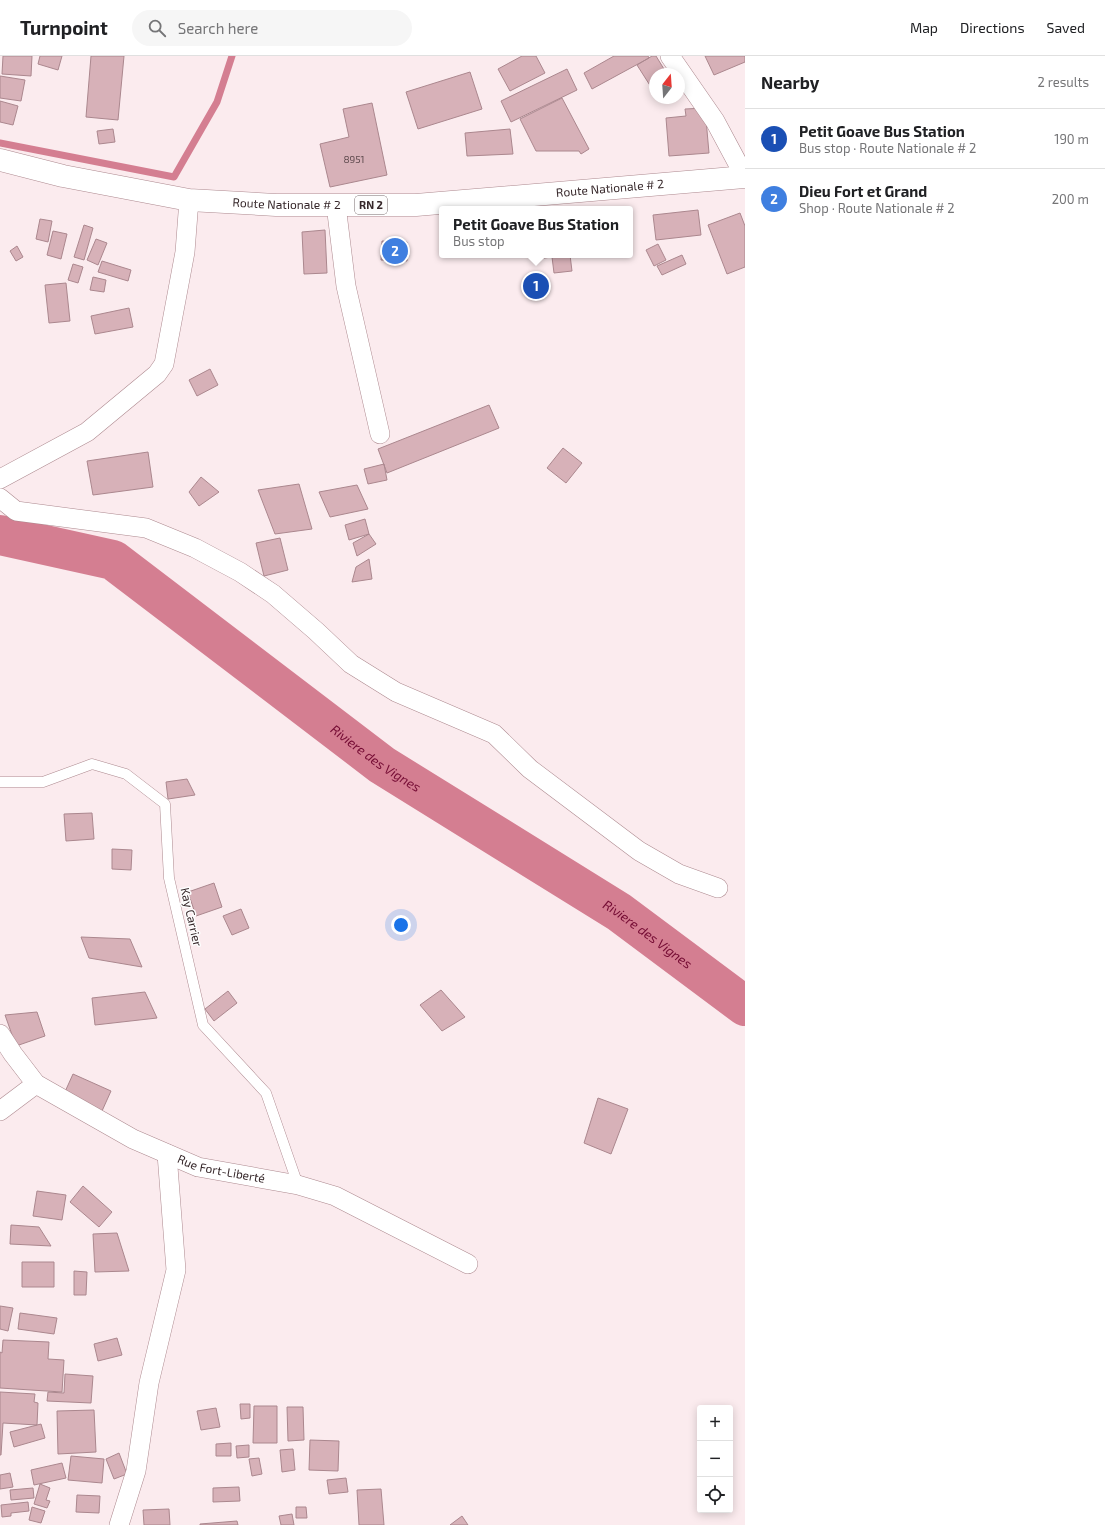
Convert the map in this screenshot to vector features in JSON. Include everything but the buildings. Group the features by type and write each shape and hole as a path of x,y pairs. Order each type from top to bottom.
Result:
{"main road":[{"name":"Route Nationale # 2","path":"0,160 64,176 188,200 276,205 416,205 745,177"}],"street":[{"path":"670,56 715,121 745,177"},
{"path":"0,479 87,432 157,374 164,364 185,252 188,200"},
{"path":"336,205 346,286 380,434"},
{"path":"0,498 16,511 146,528 195,548 240,572 273,594 351,664 396,692 494,734 530,769 639,851 679,874 718,888"},
{"name":"Rue Fort-Liberté","path":"0,1034 36,1084 133,1139 198,1167 298,1185 335,1196 468,1264"},
{"path":"0,1111 36,1084"},
{"path":"119,1525 136,1471 150,1383 176,1270 167,1154"}],"lane":[{"name":"Kay Carrier","path":"0,782 43,782 92,764 126,774 165,804 169,878 203,1025 266,1093 298,1185"}],"waterway":[{"path":"0,143 174,177 217,102 232,56"},
{"name":"Riviere des Vignes","path":"0,535 113,560 382,765 619,912 745,1006"}],"place":[{"name":"Dieu Fort et Grand","path":"395,251"},
{"name":"Petit Goave Bus Station","path":"536,286"}]}
